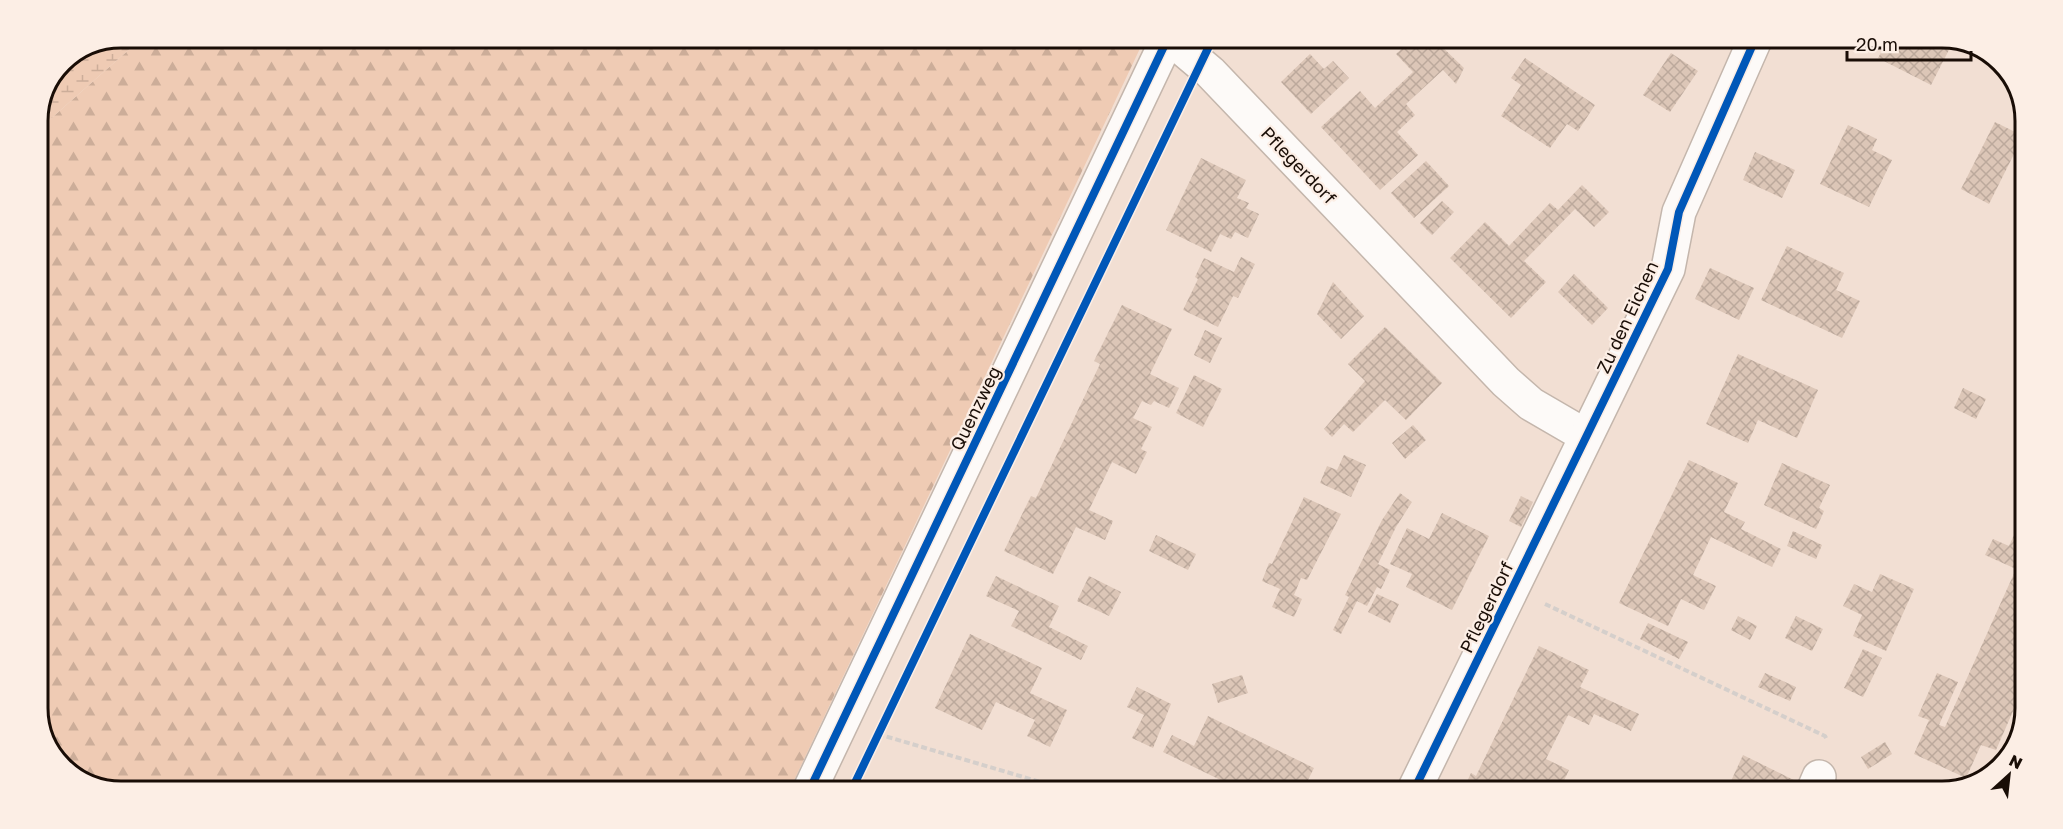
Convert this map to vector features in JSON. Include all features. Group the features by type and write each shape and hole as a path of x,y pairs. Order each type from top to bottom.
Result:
{"street":[{"name":"Quenzweg","path":"814,781 1165,48"},
{"name":"Pflegerdorf","path":"1179,48 1210,72 1506,382 1531,404 1586,436 1418,781"},
{"name":"Zu den Eichen","path":"1586,436 1668,269 1679,212 1751,48"}],"path":[{"path":"1512,588 1825,736 1832,749 1817,781"},
{"path":"843,718 879,735 1037,781"}],"green space":[{"path":"131,48 1140,48 794,781 121,781 98,777 69,760 52,731 48,712 48,121"},
{"path":"131,48 48,121 49,107 54,93 69,69 81,60 107,49"}],"building":[{"path":"1402,48 1443,48 1464,68 1456,84 1443,70 1406,104 1415,115 1397,132 1418,155 1380,190 1321,127 1360,91 1375,108 1413,72 1396,54"},
{"path":"1884,48 1950,49 1931,85 1878,58"},
{"path":"1671,53 1698,71 1670,112 1643,95"},
{"path":"1310,54 1324,69 1333,61 1349,78 1311,114 1281,82"},
{"path":"1525,58 1595,105 1578,131 1567,124 1550,148 1501,116 1521,85 1511,78"},
{"path":"1995,122 2015,132 2015,152 1989,204 1961,189"},
{"path":"1848,125 1877,139 1872,150 1892,160 1869,207 1820,184"},
{"path":"1755,152 1795,170 1782,198 1743,180"},
{"path":"1201,158 1246,180 1237,198 1249,203 1246,208 1259,214 1248,238 1235,232 1231,239 1220,234 1211,252 1166,230"},
{"path":"1426,161 1449,186 1414,218 1391,193"},
{"path":"1582,185 1609,212 1594,227 1575,209 1524,261 1546,282 1511,318 1450,258 1485,222 1509,246 1550,203 1558,210"},
{"path":"1442,201 1454,212 1432,235 1420,223"},
{"path":"1787,246 1844,273 1836,290 1860,301 1842,338 1761,300"},
{"path":"1241,257 1255,264 1238,298 1233,296 1218,327 1183,310 1198,279 1195,277 1204,258 1234,272"},
{"path":"1710,268 1754,288 1739,320 1695,299"},
{"path":"1574,274 1608,308 1592,325 1558,292"},
{"path":"1333,282 1364,316 1341,339 1317,314"},
{"path":"1122,305 1172,329 1150,374 1179,388 1169,408 1154,401 1151,405 1142,401 1133,418 1152,427 1141,449 1147,452 1136,474 1112,462 1089,510 1113,521 1105,540 1076,527 1053,574 1004,551 1031,496 1036,498 1100,364 1094,361"},
{"path":"1385,327 1442,383 1406,420 1385,400 1353,432 1344,424 1332,437 1324,429 1365,381 1348,364"},
{"path":"1205,330 1222,338 1210,363 1194,355"},
{"path":"1738,354 1818,390 1797,438 1758,420 1748,443 1706,424"},
{"path":"1194,375 1222,389 1203,427 1176,413"},
{"path":"1963,388 1986,399 1976,419 1954,408"},
{"path":"1413,425 1426,440 1405,459 1392,443"},
{"path":"1344,455 1366,465 1351,497 1320,483 1327,466 1337,470"},
{"path":"1689,460 1738,483 1724,512 1745,522 1741,529 1781,549 1772,567 1711,537 1693,575 1716,586 1704,610 1681,599 1668,626 1619,603"},
{"path":"1782,463 1830,485 1819,508 1824,511 1816,529 1764,505"},
{"path":"1400,493 1412,502 1396,527 1378,564 1390,570 1381,589 1377,587 1367,606 1357,601 1341,634 1333,630 1349,597 1345,595 1382,520"},
{"path":"1521,496 1533,502 1521,527 1509,521"},
{"path":"1304,497 1341,514 1307,580 1301,578 1294,595 1302,599 1294,617 1272,607 1280,589 1262,581"},
{"path":"1442,513 1489,536 1452,610 1406,587 1412,574 1390,564 1407,528 1429,539"},
{"path":"1793,531 1822,545 1816,559 1787,546"},
{"path":"2015,533 2015,569 1985,555 1993,539 2009,546"},
{"path":"1156,535 1196,554 1188,570 1149,551"},
{"path":"2015,571 2015,707 1998,745 1979,745 1967,776 1964,777 1914,754 1929,720 1918,716 1937,673 1958,682 1939,725 1945,727"},
{"path":"1880,574 1914,589 1886,651 1853,636 1862,615 1843,606 1854,584 1872,592"},
{"path":"996,576 1059,606 1049,627 1088,646 1081,660 1011,626 1019,611 986,596"},
{"path":"1089,576 1121,592 1109,616 1077,601"},
{"path":"1377,594 1399,604 1390,623 1368,612"},
{"path":"1738,616 1757,626 1750,640 1731,630"},
{"path":"1796,616 1823,629 1812,651 1785,638"},
{"path":"1648,623 1688,642 1679,659 1640,639"},
{"path":"970,634 1042,668 1030,693 1067,710 1050,747 1027,736 1035,720 996,702 982,730 935,708"},
{"path":"1539,646 1589,670 1580,687 1639,714 1631,731 1594,714 1589,725 1568,715 1546,759 1569,770 1564,781 1467,781 1471,773 1476,776"},
{"path":"1863,649 1882,658 1863,697 1844,688"},
{"path":"1765,673 1796,687 1790,701 1758,687"},
{"path":"1242,675 1248,693 1218,703 1212,684"},
{"path":"1137,687 1171,704 1153,748 1132,738 1144,715 1127,707"},
{"path":"1208,716 1314,768 1308,781 1223,781 1163,752 1172,735 1194,746"},
{"path":"1885,742 1892,754 1868,769 1861,757"},
{"path":"1743,755 1796,781 1731,781"}],"cycle path":[{"path":"814,781 1163,48"},
{"path":"856,781 1208,48"},
{"path":"1418,781 1668,269 1679,212 1751,48"}]}
